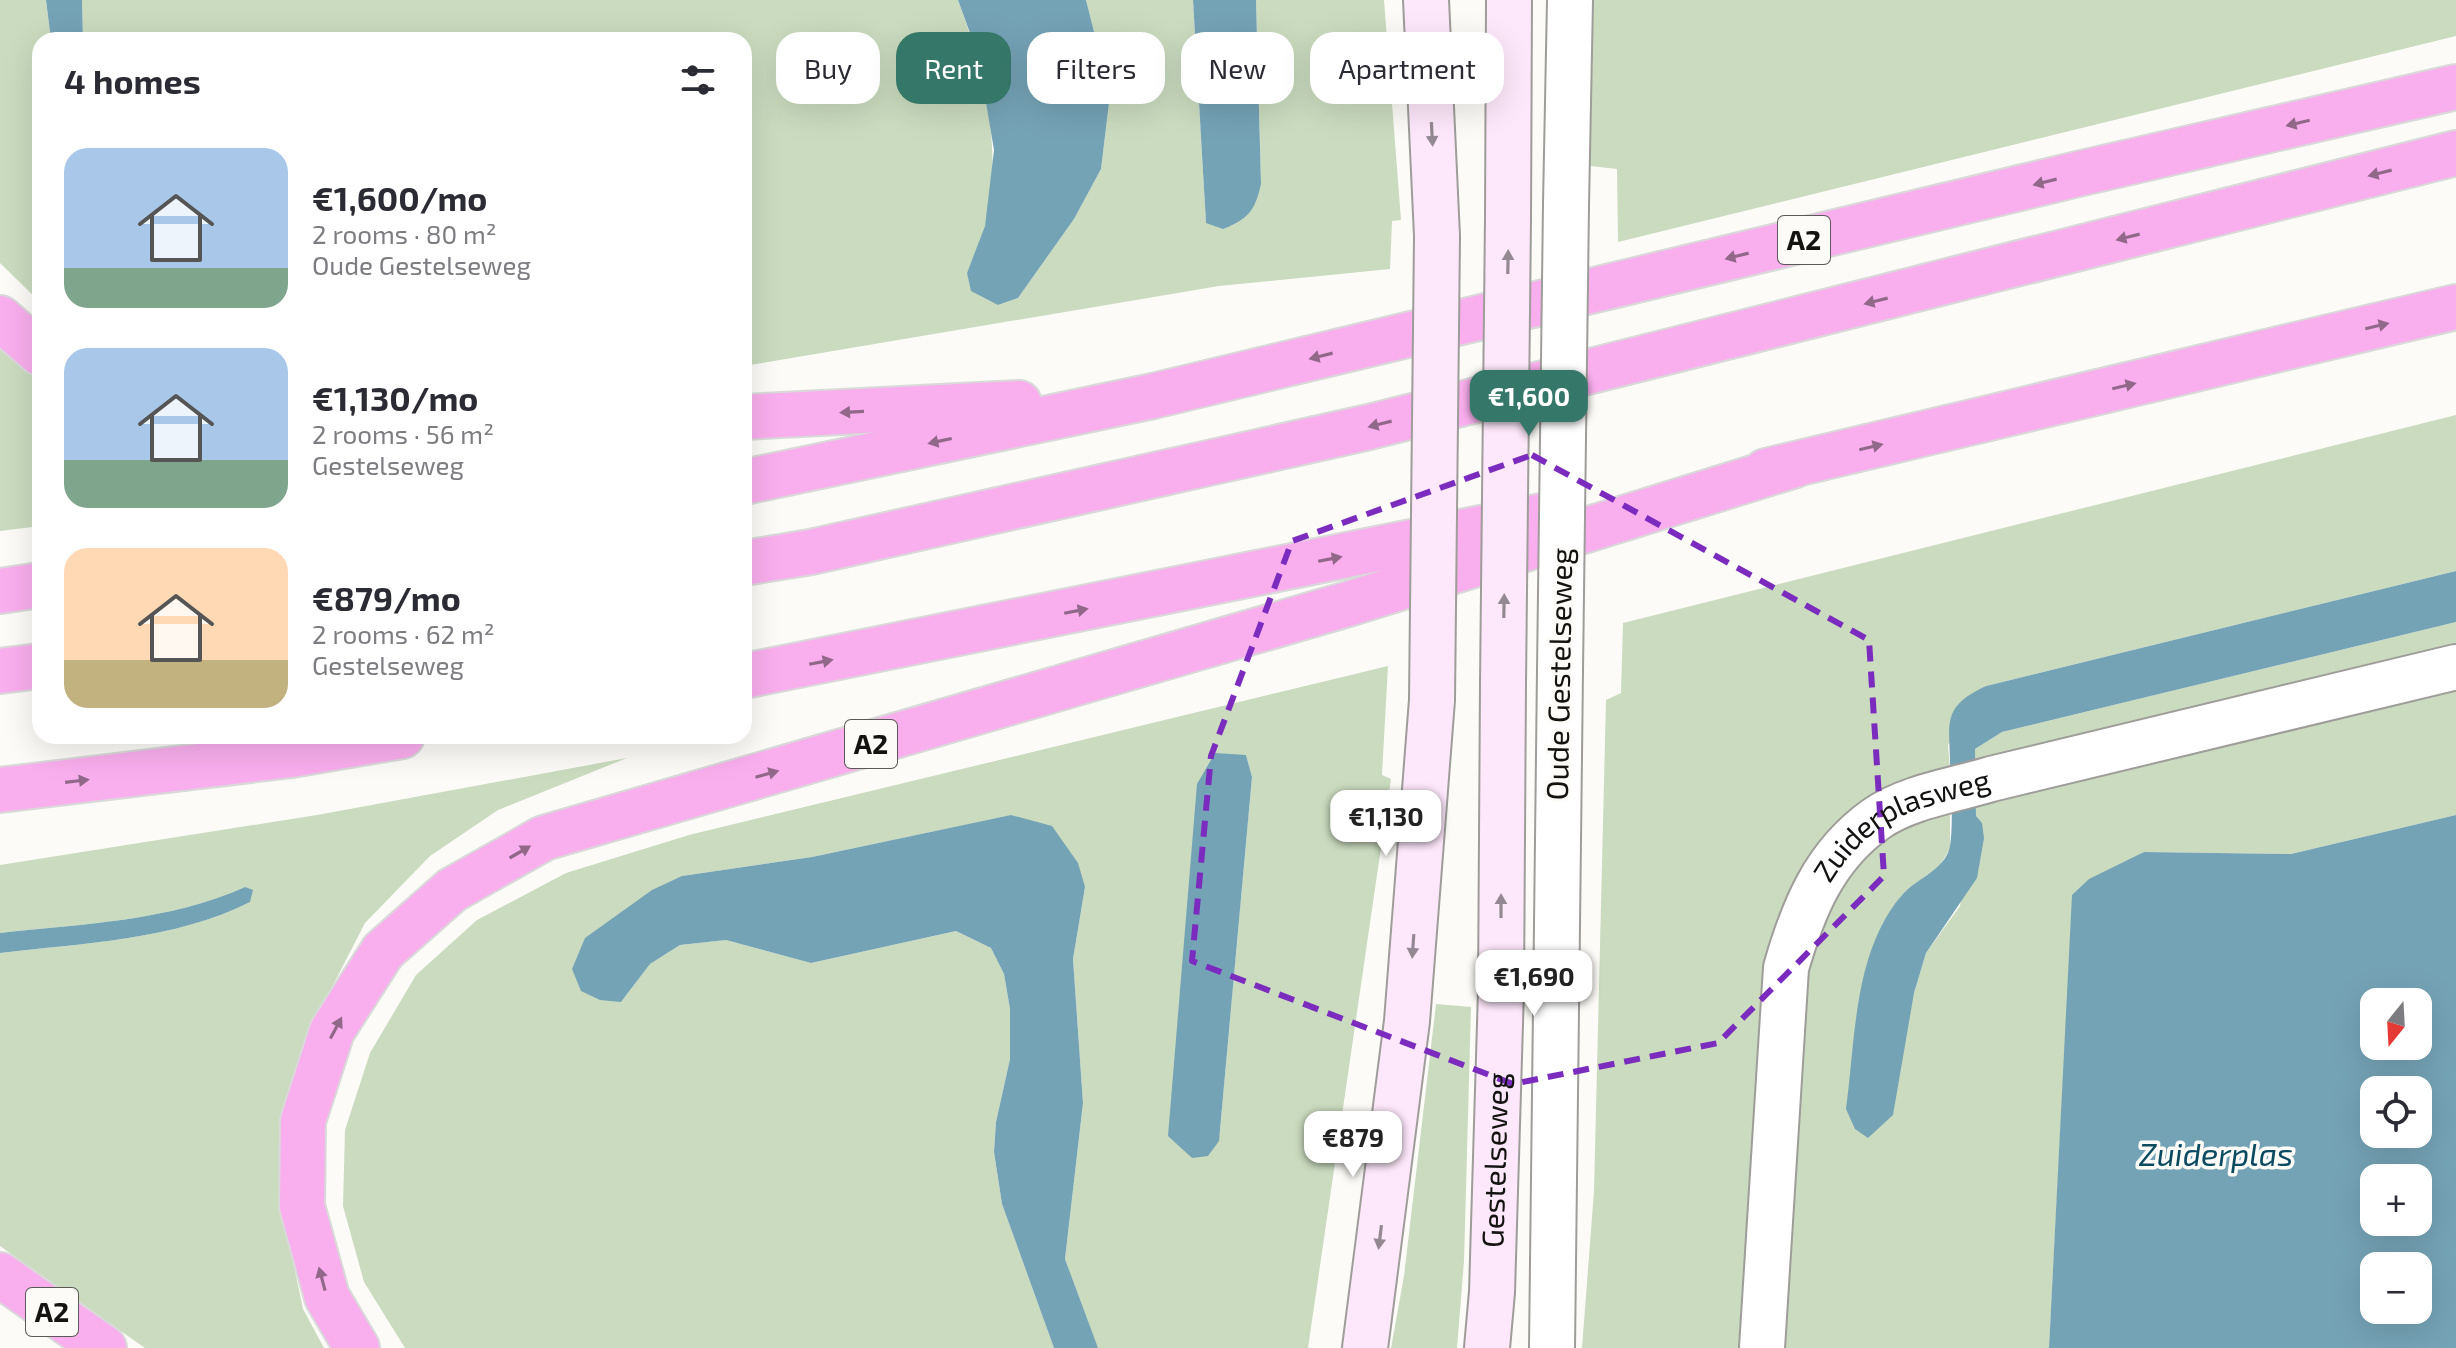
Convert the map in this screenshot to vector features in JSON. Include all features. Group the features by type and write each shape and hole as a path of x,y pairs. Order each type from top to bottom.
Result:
{"highway":[{"name":"A2","path":"752,480 1153,396 2082,173 2456,87"},
{"path":"752,562 811,552 1369,427 2456,153"},
{"name":"A2","path":"752,674 1795,465 2456,307"},
{"path":"0,318 32,346"},
{"name":"A2","path":"752,417 1153,396"},
{"name":"A2","path":"357,1348 327,1297 302,1206 303,1121 332,1031 383,951 452,890 544,838 1348,604 1795,465"},
{"path":"0,591 32,586"},
{"path":"0,671 32,667"},
{"path":"0,790 291,755 355,744"},
{"name":"A2","path":"0,1275 104,1348"}],"main road":[{"path":"1365,1348 1407,1021 1432,700 1437,236 1426,0"},
{"name":"Gestelseweg","path":"1487,1348 1492,1292 1501,990 1509,0"}],"street":[{"name":"Oude Gestelseweg","path":"1552,1348 1570,0"},
{"name":"Zuiderplasweg","path":"1762,1348 1786,968 1803,909 1832,859 1877,818 1925,798 1991,779 2456,667"}],"highlighted area":[{"path":"1532,455 1869,640 1884,876 1718,1043 1513,1084 1192,961 1211,756 1292,541"}],"green space":[{"path":"0,0 46,0 50,32 32,32 32,294 0,263"},
{"path":"82,0 958,0 968,32 896,32 896,104 987,104 992,140 990,197 983,232 967,273 998,305 1018,298 1074,219 1101,169 1109,104 1165,104 1165,32 1094,32 1086,0 1193,0 1195,32 1181,32 1181,104 1199,104 1206,223 1261,184 1259,104 1294,104 1294,32 1257,32 1256,0 1384,0 1386,32 1310,32 1310,104 1392,104 1401,220 1392,221 1390,269 1219,286 752,365 752,32 83,32"},
{"path":"1593,0 2456,0 2456,36 1618,242 1617,169 1590,166"},
{"path":"0,348 32,371 32,527 0,531"},
{"path":"2456,415 2456,571 1986,686 1948,745 1950,770 1824,852 1746,1348 1582,1348 1594,1191 1606,700 1621,693 1623,623"},
{"path":"2456,622 2456,652 1974,763 1975,749 2002,732"},
{"path":"1388,666 1382,775 1391,779 1308,1348 1098,1348 1065,1259 1083,1103 1073,959 1085,887 1012,815 812,857 682,876 621,1002 650,964 680,945 726,940 811,963 956,931 991,948 1004,974 1010,1009 1010,1059 996,1122 994,1152 1002,1204 1054,1348 405,1348 364,1282 343,1206 345,1130 370,1053 416,975 477,920 566,873 689,835","holes":["1246,755 1252,777 1219,1141"]},
{"path":"2456,683 2456,815 2291,854 2144,852 2073,895 2049,1348 1779,1348 1795,1048 1815,918 1843,872 1898,828 1950,810 1950,849 1940,865 1906,891 1882,924 1914,993 1926,953 1960,906 1976,816 1975,801"},
{"path":"627,758 498,810 430,856 365,923 314,1022 282,1209 303,1309 324,1348 145,1348 0,1246 0,953 160,932 221,915 250,902 245,887 156,914 0,933 0,865 317,815"},
{"path":"1436,1004 1471,1007 1464,1261 1457,1348 1391,1348 1404,1276"}],"water":[{"path":"46,0 82,0 83,32 50,32"},
{"path":"958,0 1086,0 1094,32 1027,32 1027,104 1109,104 1101,169 1074,219 1018,298 998,305 971,291 967,273 985,226 994,150 986,104 1011,104 1011,32 970,32"},
{"path":"1193,0 1256,0 1257,32 1195,32"},
{"path":"1199,104 1259,104 1261,184 1256,201 1239,222 1223,229 1206,223"},
{"path":"2456,571 2456,622 2002,732 1975,749 1976,816 1982,823 1984,838 1977,878 1926,953 1914,993 1893,1115 1868,1138 1855,1129 1846,1109 1856,1017 1865,971 1880,929 1892,908 1948,853 1952,825 1949,735 1955,708 1962,701 1986,686"},
{"path":"1215,753 1246,755 1252,777 1219,1141 1208,1156 1192,1158 1168,1136 1197,784"},
{"path":"1011,815 1052,826 1078,863 1085,887 1073,959 1083,1103 1065,1259 1098,1348 1054,1348 1002,1204 994,1152 996,1122 1010,1059 1010,1009 1004,974 991,948 956,931 811,963 726,940 680,945 650,964 621,1002 600,1000 581,991 572,969 585,938 652,890 682,876 812,857"},
{"name":"Zuiderplas","path":"2456,815 2456,1348 2049,1348 2072,895 2089,879 2144,852 2291,854"},
{"path":"245,887 253,890 250,902 191,925 128,938 0,953 0,933 156,914"}]}
